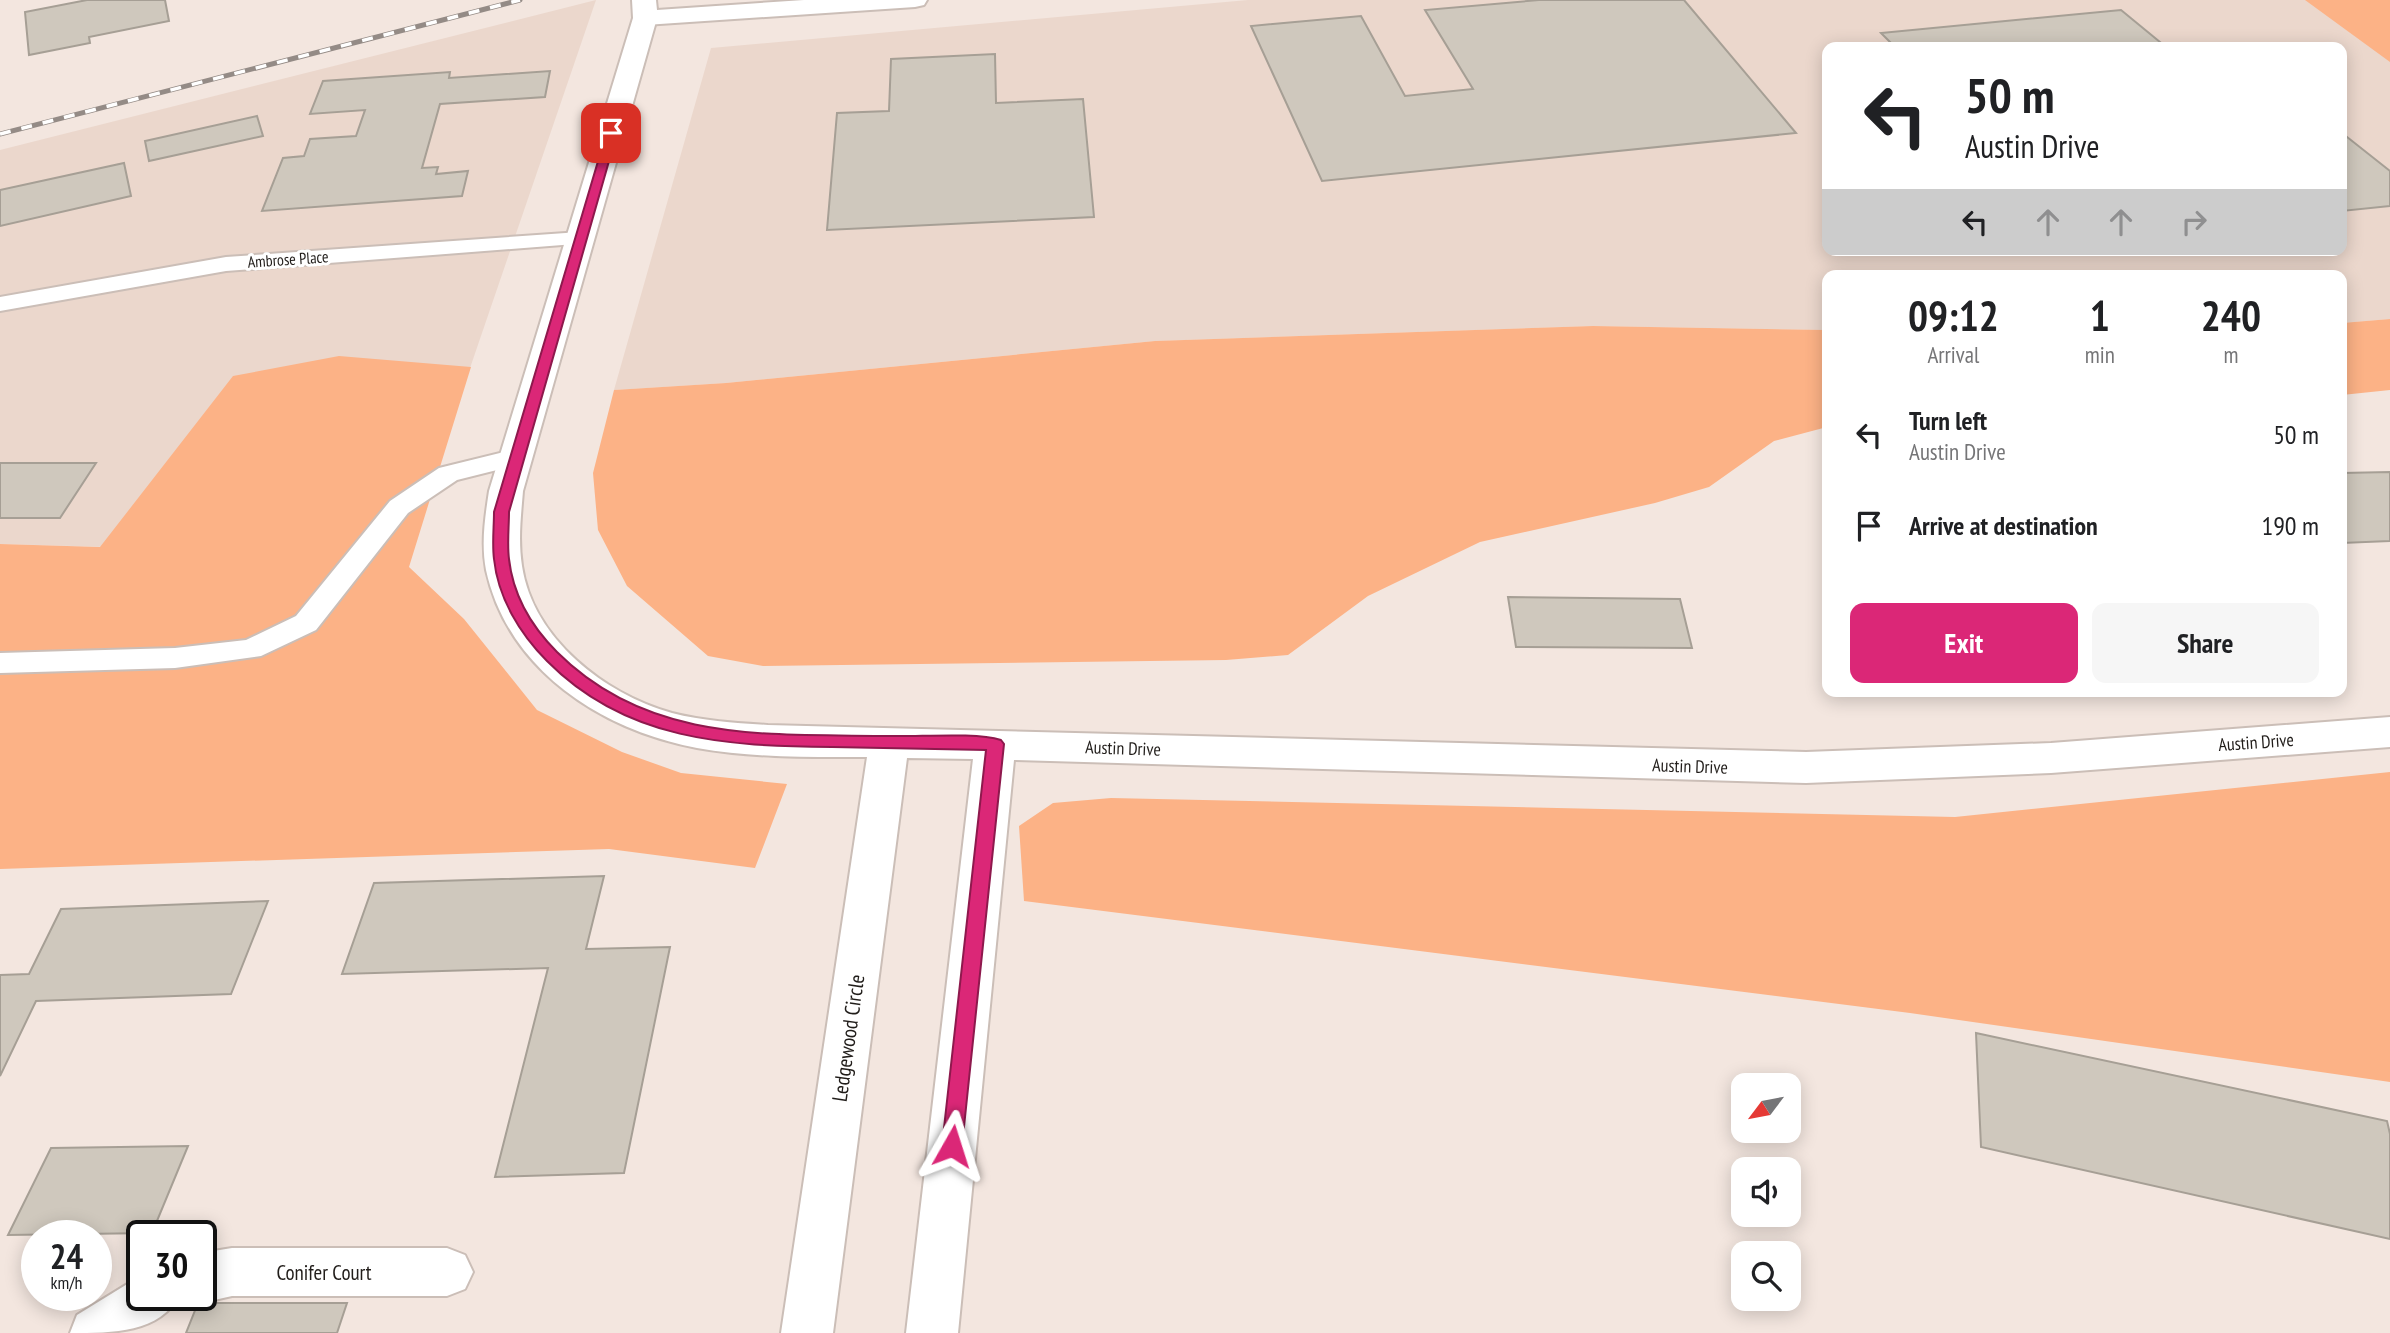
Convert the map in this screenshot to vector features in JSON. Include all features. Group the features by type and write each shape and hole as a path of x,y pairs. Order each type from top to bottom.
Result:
{"street":[{"path":"645,9 915,0"},
{"name":"Austin Drive","path":"645,9 502,512 501,559 505,581 522,621 553,661 618,706 674,728 747,740 995,744 1712,767 1850,767 2033,760 2390,732"},
{"name":"Ledgewood Circle","path":"807,1333 889,743"},
{"path":"932,1333 995,744"},
{"name":"Conifer Court","path":"217,1275 232,1272 447,1272"},
{"path":"96,1333 130,1311"}],"lane":[{"name":"Ambrose Place","path":"0,304 226,264 580,238"},
{"path":"0,663 175,658 251,649 306,624 399,507 448,474 516,457"}],"shaded area":[{"path":"596,0 406,555 0,544 0,150"},
{"path":"1248,0 2390,0 2390,319 2347,323 2347,270 1822,270 1822,330 1593,326 1155,341 726,383 614,390 711,48"},
{"path":"2305,0 2390,0 2390,62"},
{"path":"2390,319 2390,390 2347,394 2347,323"},
{"path":"1593,326 1822,330 1822,428 1774,441 1709,487 1655,503 1480,542 1368,596 1288,655 1226,660 763,666 708,656 627,586 598,530 593,473 614,390 726,383 1155,341"},
{"path":"339,356 471,367 409,567 464,619 537,710 622,752 681,773 787,784 755,868 609,849 0,869 0,544 100,547 233,376"},
{"path":"2390,772 2390,1082 1910,1013 1024,901 1019,826 1053,803 1111,798 1955,817"}],"building":[{"path":"87,0 165,0 169,21 89,37 90,43 29,55 25,12"},
{"path":"1539,0 1684,0 1796,133 1322,181 1251,26 1361,16 1405,96 1473,89 1425,10"},
{"path":"2121,10 2160,42 1890,42 1881,33"},
{"path":"995,54 996,103 1083,99 1094,217 827,230 837,113 889,111 891,59"},
{"path":"550,71 545,97 440,104 422,168 438,167 436,174 468,171 462,196 262,211 283,158 304,156 310,139 356,136 365,110 310,114 323,81 450,72 449,78"},
{"path":"257,116 263,136 149,161 145,141"},
{"path":"2347,137 2390,171 2390,206 2347,210"},
{"path":"124,163 131,196 0,226 0,190"},
{"path":"0,463 96,463 60,518 0,518"},
{"path":"2390,472 2390,541 2347,543 2347,473"},
{"path":"1508,597 1680,599 1692,648 1516,647"},
{"path":"604,876 586,949 670,947 624,1173 495,1177 548,968 342,974 374,883"},
{"path":"268,901 231,994 36,1001 0,1076 0,975 29,974 61,909"},
{"path":"1976,1033 2387,1121 2390,1134 2390,1239 1981,1147"},
{"path":"188,1146 157,1220 126,1220 126,1233 112,1234 112,1220 21,1220 21,1235 8,1235 51,1148"},
{"path":"217,1303 347,1303 337,1333 186,1333 195,1311 217,1311"}],"railway":[{"path":"0,134 520,0"}],"route":[{"path":"611,133 506,491 500,535 501,559 512,602 522,621 553,661 573,677 618,706 674,728 747,740 995,744 952,1146"}]}
